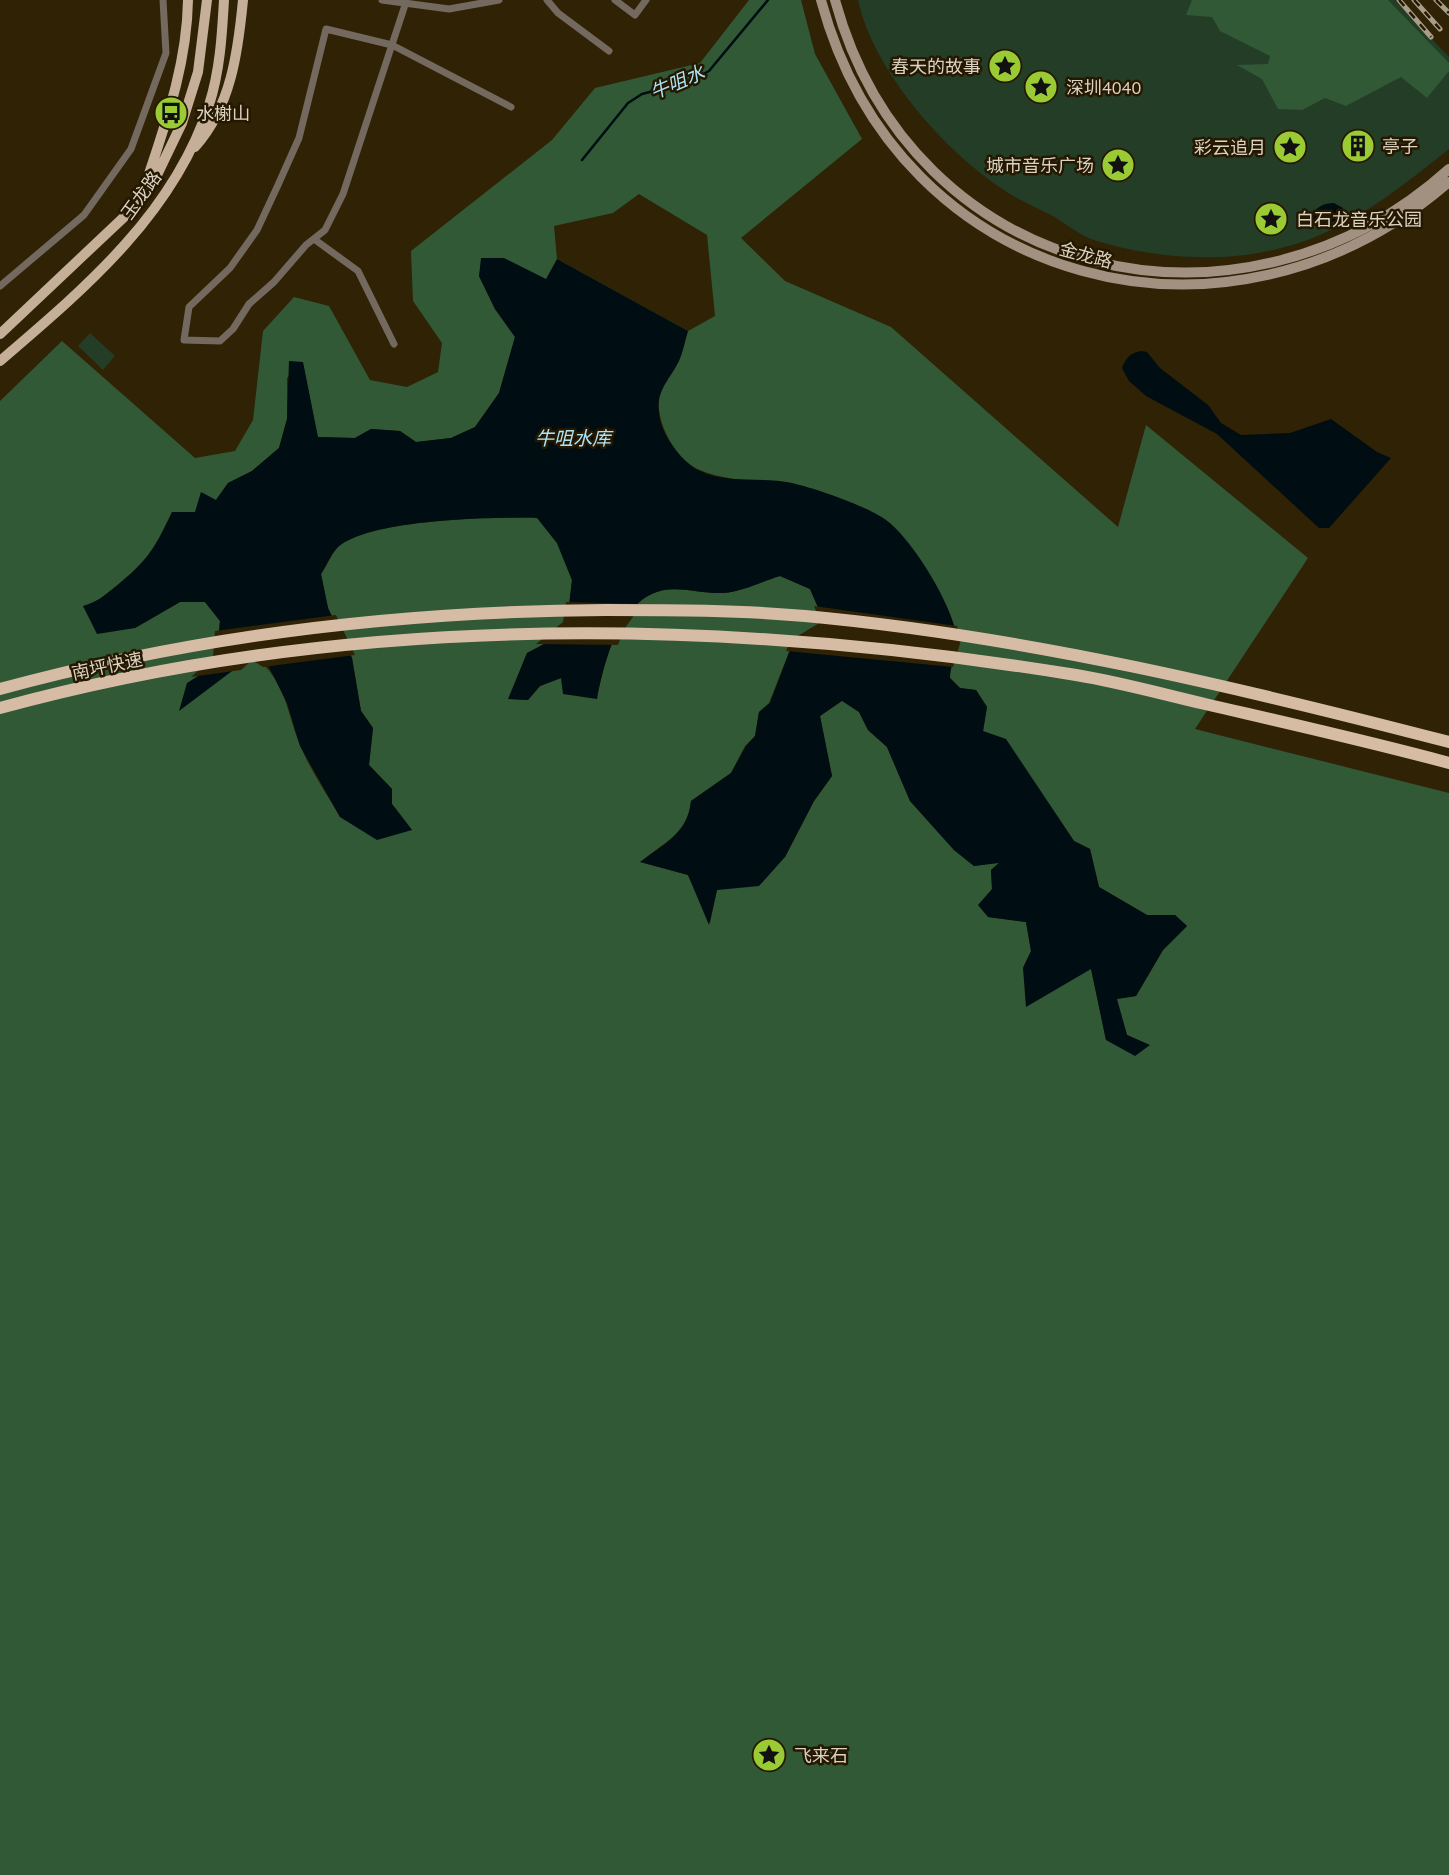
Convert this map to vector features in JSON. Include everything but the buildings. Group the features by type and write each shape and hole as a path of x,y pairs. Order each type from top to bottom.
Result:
{"highway":[{"name":"南坪快速","path":"0,686 167,649 266,632 492,611 679,610 804,615 1001,640 1241,690 1449,742"},
{"name":"南坪快速","path":"49,696 171,670 381,642 495,633 650,631 850,645 1078,675 1368,741 1449,763"},
{"path":"0,708 49,696"},
{"path":"0,715 49,696"}],"main road":[{"path":"140,202 178,81 187,31 188,0"},
{"name":"玉龙路","path":"0,334 140,202 172,146 190,98 203,46 207,0"},
{"name":"玉龙路","path":"0,361 105,266 156,209 188,155 209,105 221,48 225,0"},
{"path":"188,155 212,125 224,100 239,36 243,0"},
{"name":"金龙路","path":"821,0 836,46 862,101 918,175 953,207 994,235 1041,259 1069,269 1118,280 1164,284 1214,283 1263,276 1315,261 1367,239 1415,210 1449,182"},
{"name":"金龙路","path":"835,0 848,42 870,88 897,129 930,165 989,214 1046,244 1096,262 1177,274 1228,272 1281,262 1321,250 1363,230 1404,205 1449,169"}],"street":[{"path":"0,286 85,215 131,149 166,52 163,0"},
{"path":"382,0 449,9 499,0"},
{"path":"547,0 558,13 609,51"},
{"path":"615,0 635,15 646,0"},
{"path":"405,5 392,44 343,194 325,230 249,304 233,329 220,341 184,340 189,307 230,268 257,230 278,185 299,138 326,29 392,44 511,107"},
{"path":"314,239 358,271 394,344"}],"green space":[{"path":"749,0 801,0 815,54 862,139 741,238 785,281 891,327 1118,527 1146,425 1308,558 1195,729 1449,793 1449,1875 0,1875 0,401 62,341 195,458 235,451 253,420 263,331 294,297 329,306 370,380 407,387 438,372 442,343 413,301 411,251 552,140 595,88 700,63","holes":["639,194 707,235 715,316 688,331 560,261 679,361 661,388 659,411 667,435 682,457 690,465 722,477 791,483 950,663 950,678 960,688 976,690 987,707 983,731 1032,779 1074,841 1090,849 1099,887 1147,915 1175,915 1187,926 1163,950 1136,996 1116,999 1127,1035 1149,1045 1106,1040 1091,968 1066,982 1023,968 1031,951 1026,922 988,917 992,889 991,870 1000,862 974,866 954,850 910,801 887,747 868,730 859,712 842,700 820,716 832,776 814,801 785,857 717,890 710,923 688,875 641,862 680,830 689,813 691,801 731,773 745,746 755,736 759,712 769,703 793,642 826,624 810,589 780,576 730,592 671,589 649,595 625,618 604,667 597,699 561,678 540,686 528,700 509,699 527,653 548,642 567,624 572,580 557,543 537,517 464,519 401,526 352,538 338,547 321,574 328,608 352,658 361,711 373,728 369,765 392,789 392,804 412,830 340,817 304,754 284,696 272,674 252,655 179,710 216,658 220,621 205,602 180,602 135,628 83,607 103,597 138,567 156,543 172,512 195,512 216,500 228,483 252,471 279,448 287,419 287,378 303,363 317,437 355,438 371,429 400,431 416,442 451,438 475,427 499,393 515,337 495,309 479,276 547,280 558,259 554,226 613,213"]},
{"path":"858,0 1395,0 1449,57 1449,149 1402,186 1355,217 1304,241 1276,249 1227,257 1189,257 1115,246 1085,236 1015,197 981,174 958,154 914,107 895,81 866,27"},
{"path":"1192,0 1388,0 1449,63 1449,71 1427,98 1401,77 1346,106 1325,98 1302,110 1278,109 1262,79 1237,65 1268,64 1270,56 1220,31 1212,17 1186,15"},
{"path":"90,333 115,356 103,370 78,346"}],"water":[{"path":"1334,203 1343,208 1336,220 1315,226 1312,218 1317,208"},
{"name":"牛咀水库","path":"481,258 504,258 546,279 557,259 688,331 679,361 660,394 659,410 662,427 670,441 680,455 698,470 732,479 780,481 815,490 870,511 890,523 900,533 921,560 948,608 957,637 950,678 960,688 976,690 987,707 983,731 1006,739 1074,841 1090,849 1099,887 1147,915 1175,915 1187,926 1163,950 1136,996 1117,999 1127,1035 1150,1045 1135,1056 1106,1040 1091,969 1026,1007 1023,968 1031,951 1026,922 988,917 978,905 992,889 991,870 999,863 974,866 954,850 910,801 887,747 868,730 859,712 842,701 820,716 832,776 814,801 785,857 759,886 717,890 709,925 688,875 640,862 680,830 691,801 731,773 746,746 755,736 759,712 770,703 793,642 825,624 810,589 780,576 731,592 671,589 649,595 625,618 617,634 604,667 597,699 563,694 561,678 540,686 528,700 508,699 527,653 548,642 567,623 572,580 557,543 537,518 436,521 382,529 342,544 333,553 321,574 328,608 352,658 361,711 373,728 369,765 392,789 392,804 412,830 377,840 340,817 300,746 287,703 269,667 252,656 179,711 187,683 210,664 218,642 220,621 205,602 180,602 135,628 97,634 83,606 103,597 138,567 156,543 172,512 195,512 201,492 216,500 228,483 252,471 279,448 287,419 289,361 303,362 318,437 355,438 371,429 400,431 416,442 451,438 475,427 499,393 515,337 495,309 479,276"},
{"path":"1141,351 1147,352 1160,368 1208,405 1221,423 1241,435 1290,433 1331,419 1377,452 1391,458 1329,528 1319,528 1217,434 1146,396 1129,381 1122,368 1129,356"}],"pier":[{"path":"566,602 642,604 625,628 618,645 536,644 563,622"},
{"path":"814,606 957,626 961,640 953,667 786,651 791,640 821,622"},
{"path":"336,615 355,655 263,667 252,660 241,670 191,677 213,657 215,631"}],"waterway":[{"name":"牛咀水","path":"582,160 628,103 642,94 688,82 709,71 768,0"}],"railway":[{"path":"1399,0 1431,37"},
{"path":"1414,0 1440,29"},
{"path":"1436,0 1449,13"}],"place":[{"name":"春天的故事","path":"1005,66"},
{"name":"深圳4040","path":"1041,87"},
{"name":"水榭山","path":"171,113"},
{"name":"亭子","path":"1358,146"},
{"name":"彩云追月","path":"1290,147"},
{"name":"城市音乐广场","path":"1118,165"},
{"name":"白石龙音乐公园","path":"1271,219"},
{"name":"飞来石","path":"769,1755"}]}
